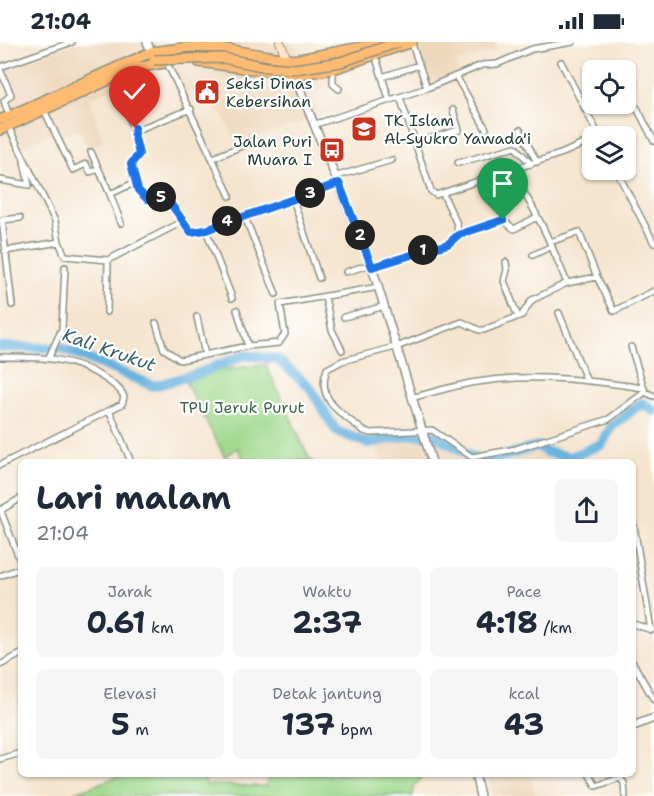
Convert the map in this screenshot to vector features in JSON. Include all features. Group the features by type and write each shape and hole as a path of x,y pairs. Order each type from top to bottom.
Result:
{"main road":[{"path":"280,42 289,58 294,75"},
{"path":"4,123 153,56 190,47 289,58 360,49 386,42"},
{"path":"4,123 44,110 135,68 153,56 223,58 266,67 305,68 341,62 399,42"},
{"path":"135,68 167,63 204,62 294,75 333,69 412,43"}],"street":[{"path":"72,42 0,68 11,94 4,101 4,123 55,221 59,242 65,256 108,260 182,222"},
{"path":"147,42 153,56"},
{"path":"531,42 532,49"},
{"path":"316,124 457,78 482,65 497,64 532,49 573,42"},
{"path":"412,43 427,88"},
{"path":"377,62 389,99"},
{"path":"561,62 582,103"},
{"path":"167,63 191,109 230,196"},
{"path":"382,77 419,65"},
{"path":"333,69 333,84 339,89"},
{"path":"294,75 316,124 372,266 399,346 431,459"},
{"path":"116,77 139,154 131,161 134,183 147,199 165,196 191,232 206,230 293,199 392,160"},
{"path":"457,78 486,129"},
{"path":"400,97 431,191 436,195 534,163 582,144"},
{"path":"636,107 654,141"},
{"path":"134,131 191,109"},
{"path":"44,110 73,170 86,164 90,172 99,169"},
{"path":"415,143 459,130 453,110"},
{"path":"520,130 534,163"},
{"path":"213,158 252,142"},
{"path":"459,164 515,147 534,163"},
{"path":"91,152 121,223"},
{"path":"0,180 29,185 24,160"},
{"path":"509,171 551,244 567,283"},
{"path":"621,180 654,243"},
{"path":"110,194 134,183"},
{"path":"443,194 457,224 458,235"},
{"path":"293,199 319,278"},
{"path":"244,215 276,294"},
{"path":"346,272 448,244 458,235 503,220 514,229 537,217"},
{"path":"12,304 2,220 20,218"},
{"path":"206,230 232,298"},
{"path":"533,255 579,232 614,311 654,291"},
{"path":"5,251 59,242"},
{"path":"107,312 108,260"},
{"path":"506,262 507,270 504,281 518,317"},
{"path":"50,355 62,329 66,288 65,267"},
{"path":"597,277 567,283 534,299 526,312 518,317 480,331 462,322 399,346 330,367 322,385 327,399 364,431 372,433 436,432 475,457 516,449 609,418 644,390"},
{"path":"156,323 164,349 176,359 205,355 282,342 285,334 280,304 379,287"},
{"path":"325,297 332,330 342,350"},
{"path":"345,318 386,306"},
{"path":"237,310 248,346"},
{"path":"559,313 586,379"},
{"path":"197,317 205,355"},
{"path":"631,348 644,390"},
{"path":"0,357 50,355 86,366 118,388 124,401 110,412 0,465"},
{"path":"414,397 477,382 586,379 644,390 654,396"},
{"path":"110,412 130,459"},
{"path":"18,500 0,509 18,557"},
{"path":"636,538 652,630 636,625"},
{"path":"0,576 18,569"},
{"path":"0,665 18,656"},
{"path":"636,668 654,700"},
{"path":"636,725 654,718"},
{"path":"0,759 18,754"},
{"path":"476,777 480,796"},
{"path":"591,777 596,786 620,778 624,783 625,796"}],"shaded area":[{"path":"77,42 293,42 299,54 325,55 360,42 496,42 496,50 455,63 459,74 431,83 419,44 340,71 353,106 266,134 238,147 223,114 216,113 217,80 187,94 173,69 149,73 90,98 103,142 88,148 78,130 62,136 58,130 23,147 14,132 0,137 0,116 8,113 5,101 12,98 3,69"},
{"path":"448,437 480,459 381,459 376,444"},
{"path":"548,451 549,459 480,459"},
{"path":"489,777 532,777 535,796 493,796"}],"green space":[{"name":"TPU Jeruk Purut","path":"266,365 310,459 244,459 238,448 225,457 186,383 205,371"},
{"path":"117,777 205,777 206,785 266,786 269,777 422,777 414,787 413,796 65,796"}],"waterway":[{"name":"Kali Krukut","path":"0,347 61,348 154,386 200,373 244,355 277,359 309,386 336,431 368,443 411,435 437,436 475,459"},
{"name":"Kali Krukut","path":"495,459 538,446 546,452 570,457 602,444 612,426 642,403 654,411"}],"place":[{"name":"Seksi Dinas Kebersihan","path":"207,92"},
{"name":"TK Islam Al-Syukro Yawada'i","path":"364,129"},
{"name":"Jalan Puri Muara I","path":"332,150"}],"route":[{"path":"135,128 134,134 139,154 131,161 134,183 147,199 165,196 191,232 206,230 231,219 339,183 372,267 435,246 448,244 458,235 503,220"}]}
